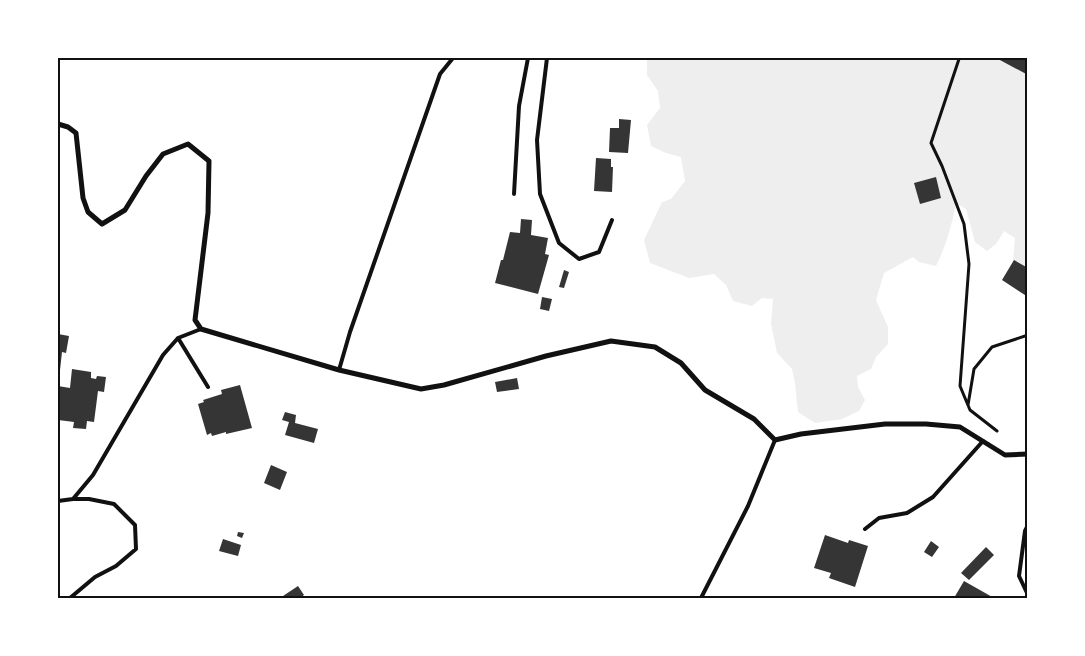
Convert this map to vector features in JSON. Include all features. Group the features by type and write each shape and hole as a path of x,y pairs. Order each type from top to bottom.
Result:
{"street":[{"path":"58,124 68,127 76,133 84,198 88,212 102,224 125,210 146,176 163,154 188,144 209,161 208,213 195,320 201,329 340,370 420,389 444,385 546,356 611,341 655,347 681,364 705,390 754,419 775,440 801,434 886,424 926,424 960,427 1005,455 1028,454"}],"lane":[{"path":"340,370 350,332 440,74 453,58"},
{"path":"514,194 518,106 528,58"},
{"path":"547,58 536,140 540,194 559,243 579,259 599,252 612,220"},
{"path":"73,499 93,475 163,355 178,338 201,329"},
{"path":"178,338 208,387"},
{"path":"701,598 748,506 775,440"},
{"path":"865,529 879,518 907,513 933,497 983,441"},
{"path":"58,501 90,499 114,504 135,525 136,549 116,566 95,577 70,598"},
{"path":"1028,525 1025,531 1019,576 1028,595"}],"path":[{"path":"959,59 931,143 942,166 964,224 969,264 960,386 970,410 998,431"},
{"path":"968,405 974,369 992,347 1028,335"}],"shaded area":[{"path":"647,58 1027,58 1027,272 1012,272 1015,238 1004,231 996,244 987,251 975,242 966,209 956,203 943,251 936,266 919,262 913,257 884,273 876,300 888,327 888,344 876,357 871,369 857,376 858,387 865,400 859,411 842,419 815,423 798,412 792,369 777,353 771,324 773,299 762,298 752,306 733,301 726,285 714,274 689,278 650,263 644,240 662,202 671,199 685,181 681,157 651,146 647,125 660,108 658,91 647,75"}],"building":[{"path":"1028,58 1028,75 998,59"},
{"path":"619,119 631,120 628,153 609,152 610,128 619,128"},
{"path":"596,158 611,159 611,167 613,167 612,192 594,191"},
{"path":"936,177 941,198 920,204 914,183"},
{"path":"521,219 532,220 531,235 548,238 545,254 549,255 538,294 495,283 510,232 520,233"},
{"path":"1014,260 1028,268 1028,297 1002,280"},
{"path":"564,270 569,272 564,288 559,287"},
{"path":"542,297 552,299 549,311 540,309"},
{"path":"58,334 69,336 66,353 62,352 59,379"},
{"path":"72,369 91,372 91,378 96,379 97,376 106,377 104,392 98,391 94,422 87,421 86,429 73,428 74,422 58,420 58,386 70,388"},
{"path":"517,378 519,389 497,392 495,382"},
{"path":"240,385 252,428 226,434 226,432 212,436 211,433 207,435 198,404 204,402 203,400 222,394 221,390"},
{"path":"285,412 296,415 295,423 318,429 314,443 285,435 289,422 282,420"},
{"path":"271,465 287,472 280,490 264,483"},
{"path":"238,532 244,533 242,538 237,536"},
{"path":"825,535 848,543 849,540 868,546 855,587 829,578 831,573 814,568"},
{"path":"223,539 241,545 238,556 219,551"},
{"path":"931,541 939,547 932,557 924,552"},
{"path":"986,547 994,555 969,580 961,573"},
{"path":"964,581 994,598 954,598"},
{"path":"298,586 304,595 300,598 280,598"}]}
